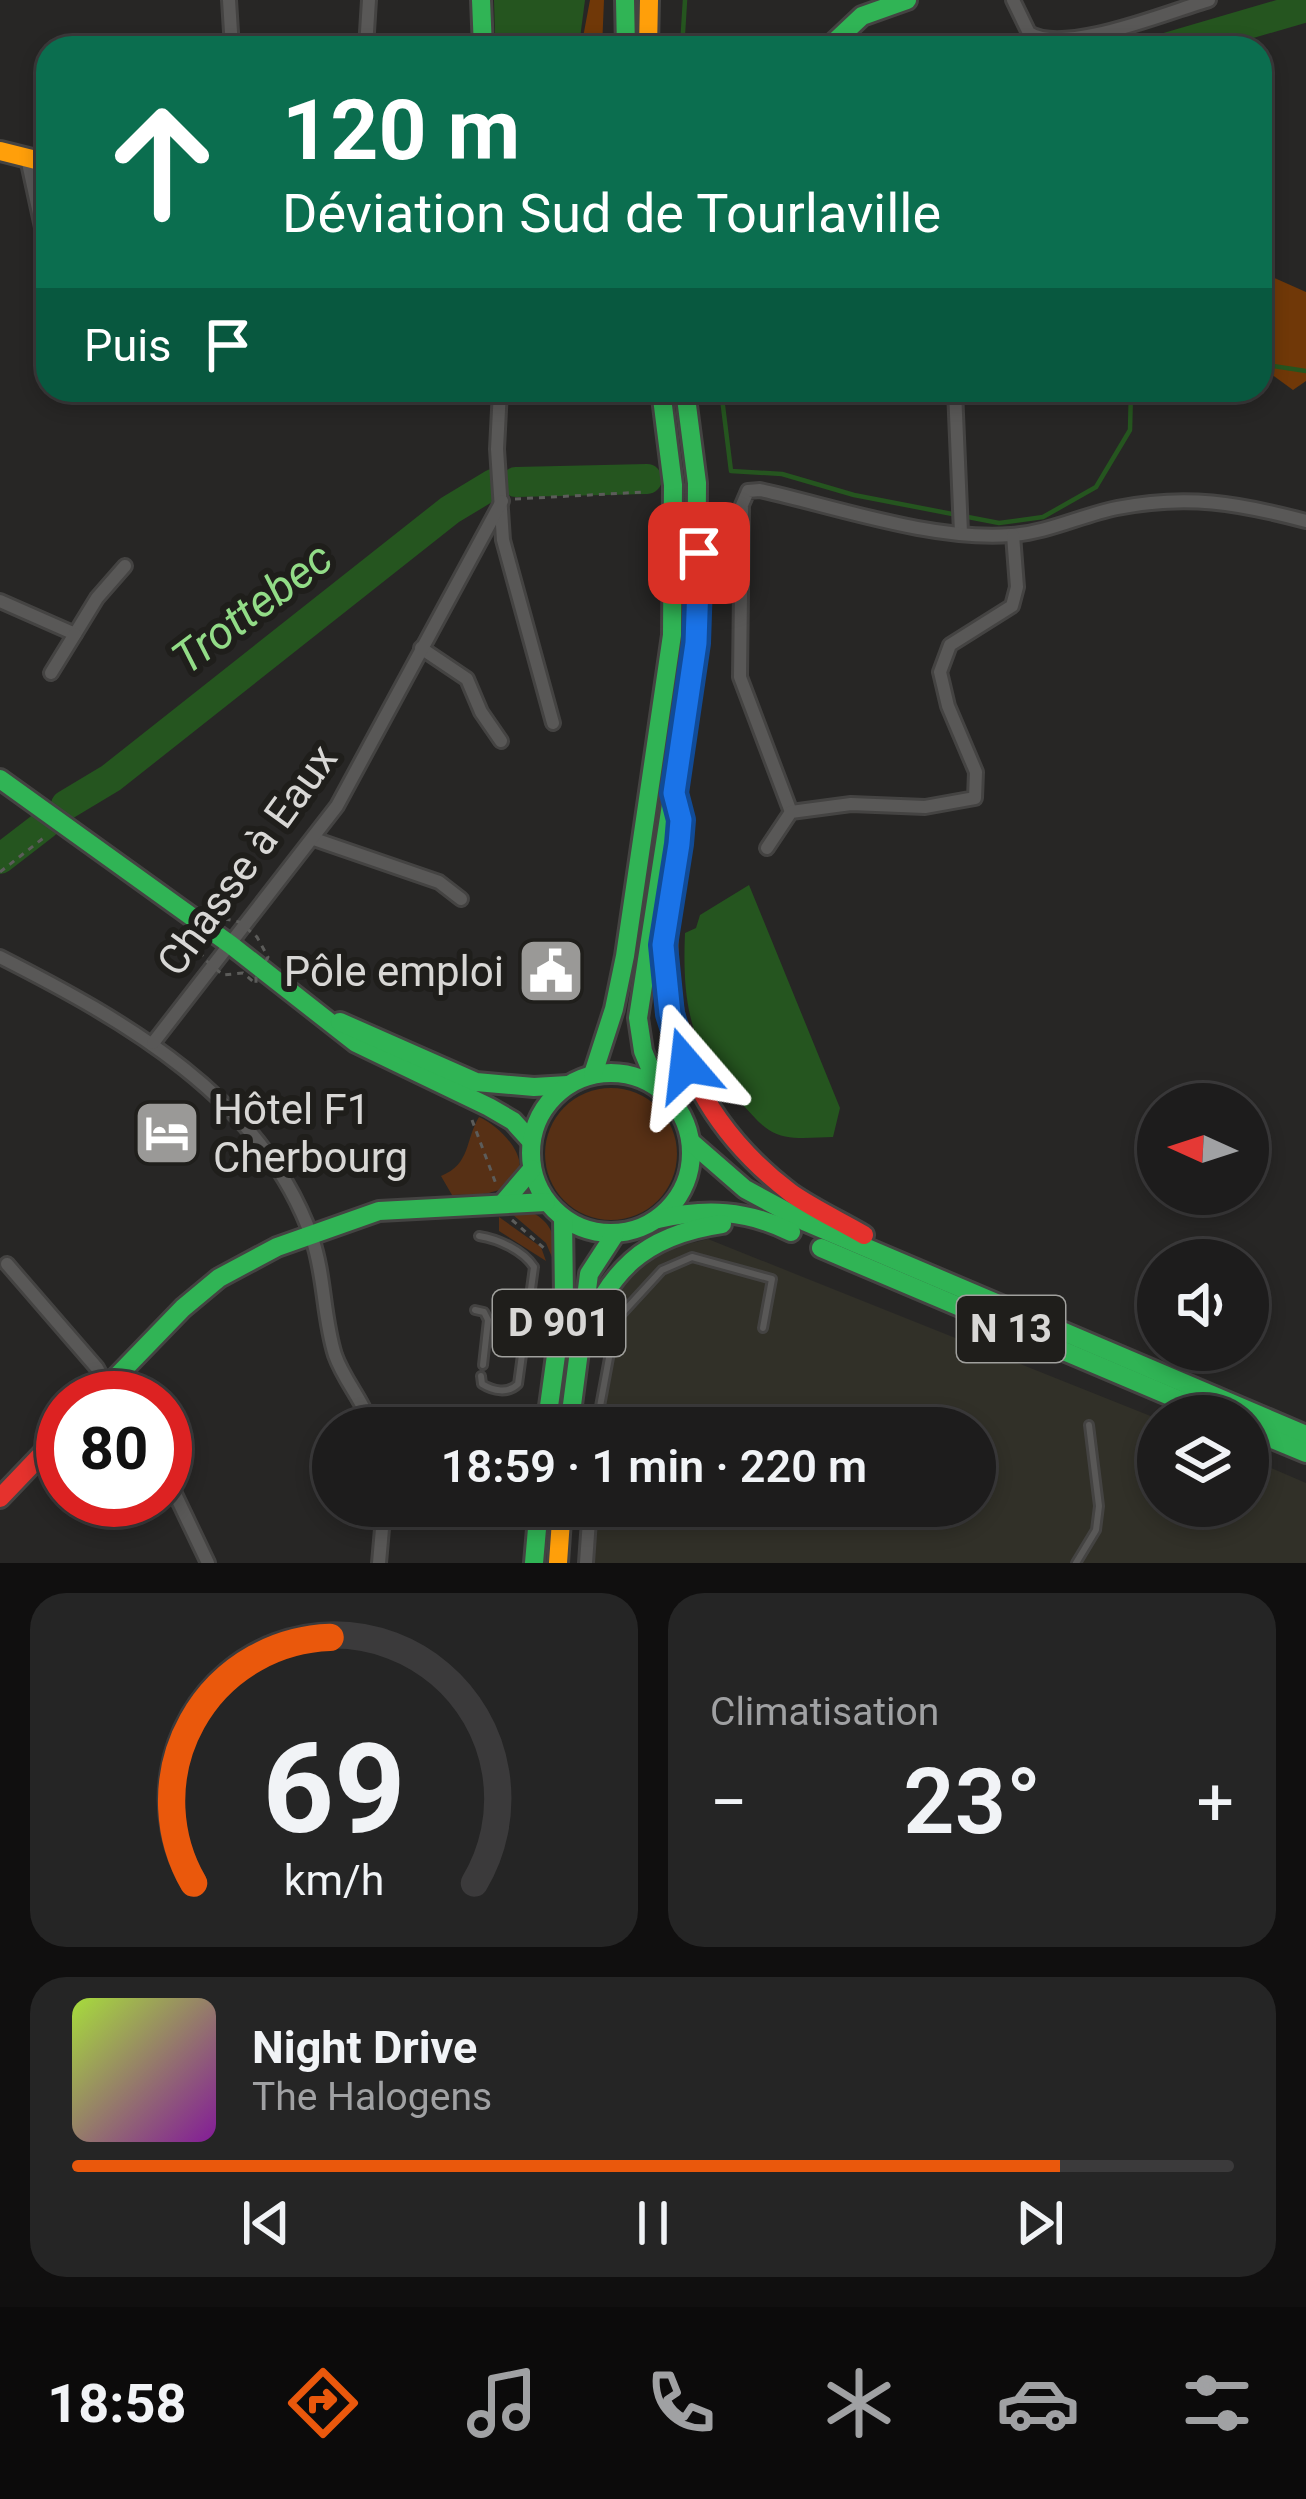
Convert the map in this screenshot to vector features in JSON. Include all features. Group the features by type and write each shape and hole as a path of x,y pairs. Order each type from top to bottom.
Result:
{"main road":[{"path":"481,0 482,36"},
{"path":"625,0 626,36"},
{"path":"648,36 649,0"},
{"path":"845,36 862,16 907,0"},
{"path":"0,151 36,160"},
{"path":"593,1074 625,956 672,635 674,506 662,402"},
{"name":"N 13","path":"658,1087 643,1051 638,1005 696,643 697,483 687,402"},
{"path":"0,779 231,945 371,1053 511,1120 531,1142"},
{"name":"N 13","path":"674,793 681,820 663,945 665,986 680,1049 693,1079 725,1129 766,1173 813,1207 935,1274"},
{"path":"326,1016 476,1082 568,1084"},
{"path":"593,1074 638,1077 658,1087 685,1121 691,1142 685,1185 658,1219 637,1230 615,1234 579,1228 563,1219 546,1202 532,1168 531,1142 550,1100 568,1084 593,1074"},
{"name":"N 13","path":"691,1142 723,1174 808,1226 935,1274 1306,1435"},
{"path":"126,1371 183,1308 219,1278 264,1253 379,1210 480,1208 501,1197 532,1168"},
{"path":"501,1197 546,1202"},
{"name":"N 13","path":"658,1219 687,1211 731,1211 784,1228 806,1242 1167,1395"},
{"name":"D 901","path":"548,1407 566,1279 563,1219"},
{"path":"579,1345 594,1305 610,1281 640,1251 669,1234 727,1223 806,1242"},
{"name":"D 901","path":"572,1407 589,1274 615,1234"},
{"path":"1269,1438 1306,1453"},
{"path":"0,1498 36,1460"},
{"path":"534,1563 537,1527"},
{"path":"558,1563 561,1527"}],"street":[{"path":"229,0 231,36"},
{"path":"367,36 369,0"},
{"path":"1013,0 1029,34 1034,36"},
{"path":"1077,36 1209,0"},
{"path":"27,158 36,200"},
{"path":"500,402 503,540 553,723"},
{"path":"956,402 961,533"},
{"name":"Chasse à Eaux","path":"153,1043 314,839 347,787 501,490"},
{"path":"791,812 740,677 742,505 748,491 925,529 1013,536 1115,508 1185,497 1306,521"},
{"path":"766,848 791,812 850,804 925,807 975,798 976,772 948,706 940,672 950,645 1012,605 1017,587 1013,536"},
{"path":"51,673 97,598 125,566"},
{"path":"0,601 75,634"},
{"path":"422,648 467,680 500,741"},
{"path":"314,839 439,882 461,899"},
{"path":"0,957 153,1043 238,1118 280,1174 311,1235 336,1356 362,1407"},
{"path":"7,1264 98,1371"},
{"path":"191,1527 208,1563"},
{"path":"380,1563 383,1527"},
{"path":"586,1563 589,1527"}],"lane":[{"path":"478,1236 499,1241 534,1267 518,1384 512,1390 497,1390 482,1384 481,1376"},
{"path":"600,1407 616,1320 662,1270 692,1257 772,1279 763,1328"},
{"path":"476,1310 488,1320 483,1365"},
{"path":"1076,1563 1096,1530 1099,1506 1089,1425"}],"path":[{"path":"501,490 538,495 645,492"},
{"path":"0,872 52,831"},
{"path":"199,934 196,940 207,962"},
{"path":"469,1115 501,1197"}],"shaded area":[{"path":"494,0 585,0 580,36 495,34"},
{"path":"590,0 604,0 602,36 583,36"},
{"path":"1272,277 1306,292 1306,381 1293,390 1272,375"},
{"path":"749,885 840,1108 833,1137 792,1137 765,1127 724,1085 693,1026 685,983 685,933 696,928 700,915"},
{"path":"611,1088 636,1093 658,1107 672,1129 677,1154 672,1179 658,1201 636,1215 611,1220 586,1215 564,1201 550,1179 545,1154 550,1129 564,1107 586,1093"},
{"path":"479,1117 511,1143 520,1166 517,1177 492,1192 452,1195 441,1176 463,1158"},
{"path":"531,1212 552,1232 554,1262 546,1243 512,1214"},
{"path":"499,1217 541,1247 546,1261 499,1231"},
{"path":"708,1239 1137,1411 1137,1527 1269,1527 1269,1467 1306,1483 1306,1563 586,1563 589,1527 996,1527 996,1407 598,1407 612,1286 655,1252"}],"waterway":[{"path":"683,36 685,0"},
{"path":"1207,36 1306,7"},
{"path":"1272,366 1306,371"},
{"path":"722,402 731,471 782,474 854,495 999,523 1043,517 1096,487 1130,430 1131,402"},
{"name":"Trottebec","path":"516,482 647,479"},
{"name":"Trottebec","path":"66,805 111,778 450,510 493,484"},
{"name":"Trottebec","path":"0,859 44,825"}],"traffic: fast":[{"path":"481,0 482,36"},
{"path":"625,0 626,36"},
{"path":"841,36 862,16 907,0"},
{"path":"593,1074 625,956 672,635 673,485 663,402"},
{"path":"658,1087 643,1051 638,1018 696,643 697,483 687,402"},
{"path":"0,779 231,945 356,1043 489,1107 513,1121 531,1141"},
{"path":"340,1022 476,1082 568,1085"},
{"path":"611,1073 642,1079 668,1096 685,1122 691,1153 685,1184 668,1210 642,1227 611,1233 580,1227 554,1210 537,1184 531,1153 537,1122 554,1096 580,1079 611,1073"},
{"path":"691,1142 745,1189 806,1222 1306,1435"},
{"path":"503,1203 532,1169"},
{"path":"122,1371 219,1278 277,1247 379,1211 546,1202"},
{"path":"658,1219 726,1213 791,1232"},
{"path":"549,1407 564,1297 563,1218"},
{"path":"579,1344 603,1296 632,1261 670,1238 722,1224"},
{"path":"572,1407 589,1274 615,1234"},
{"path":"821,1248 1168,1395"},
{"path":"1269,1438 1306,1453"},
{"path":"534,1563 537,1527"}],"traffic: slow":[{"path":"648,36 649,0"},
{"path":"0,151 36,160"},
{"path":"558,1563 561,1527"}],"traffic: jam":[{"path":"668,917 670,999 692,1072 709,1105 759,1166 791,1193 864,1235"},
{"path":"0,1498 36,1460"}],"place":[{"name":"Pôle emploi","path":"551,971"},
{"name":"Hôtel F1 Cherbourg","path":"167,1133"}],"route":[{"path":"686,1065 670,1014 663,945 679,844 681,820 674,793 696,643 699,553"}]}
